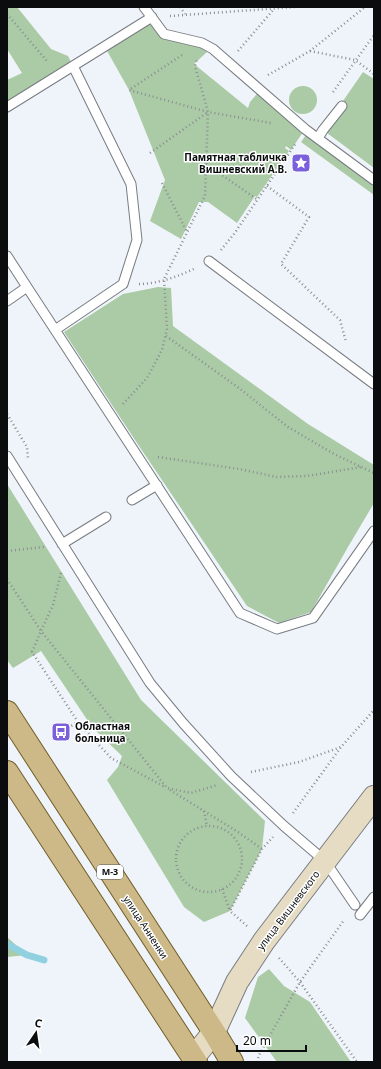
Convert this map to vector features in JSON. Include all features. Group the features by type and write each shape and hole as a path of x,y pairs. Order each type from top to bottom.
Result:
{"main road":[{"name":"улица Анненки","path":"7,712 232,1062"},
{"path":"7,772 195,1060"}],"street":[{"name":"улица Вишневского","path":"195,1060 214,1032 237,982 264,941 374,797"}],"lane":[{"path":"144,7 164,34 202,43 213,49 306,129 374,180"},
{"path":"9,102 73,66 152,17"},
{"path":"55,330 123,284 137,240 131,184 73,66"},
{"path":"318,138 342,106"},
{"path":"7,256 240,613 277,629 313,618 374,531"},
{"path":"210,261 374,384"},
{"path":"7,301 27,287"},
{"path":"7,456 150,683 183,723 231,776 284,826 325,860 355,905"},
{"path":"132,500 157,485"},
{"path":"64,548 106,517"},
{"path":"360,915 374,897"}],"path":[{"path":"180,7 185,15"},
{"path":"152,17 295,7"},
{"path":"253,83 310,51 365,7"},
{"path":"228,62 274,8"},
{"path":"7,14 46,61 73,66"},
{"path":"330,95 374,35"},
{"path":"123,284 144,284 164,279 185,273 210,261 234,234 306,129 208,112 129,90 202,43"},
{"path":"111,416 147,378 162,350 167,330 164,279 205,196 208,112 195,66 202,43"},
{"path":"310,51 355,60 374,74"},
{"path":"150,153 208,112"},
{"path":"206,164 258,200"},
{"path":"162,183 187,232"},
{"path":"267,186 309,217 281,264 340,320 347,346"},
{"path":"166,336 222,376 288,427 334,454 374,473"},
{"path":"140,460 162,457 239,469 276,477 307,476 361,467"},
{"path":"7,551 64,548 53,605 32,652 78,722 110,758 167,788 238,832 262,849"},
{"path":"7,579 41,631 167,788 191,793 215,787 231,776 300,762 341,747"},
{"path":"61,732 78,722"},
{"path":"204,811 207,826"},
{"path":"207,826 218,828 228,833 236,841 241,851 242,862 238,874 231,883 222,889 211,892 200,891 194,888 182,877 177,866 176,855 180,844 186,835 196,829 207,826"},
{"path":"222,889 230,911"},
{"path":"257,1062 259,1055 300,982 355,905"},
{"path":"300,982 357,1062"}],"green space":[{"path":"7,7 17,7 51,49 68,56 73,66 7,107 7,80 22,73 7,49"},
{"path":"151,21 162,36 193,43 207,52 194,64 248,108 250,102 261,89 305,129 291,150 286,146 285,148 289,151 257,197 255,196 237,223 208,202 199,202 181,239 150,221 165,180 129,90 106,49"},
{"path":"363,72 374,79 374,168 323,130"},
{"path":"303,86 313,90 317,100 313,110 303,114 293,110 289,100 293,90"},
{"path":"306,135 374,185 374,195 301,142"},
{"path":"158,287 171,288 173,326 308,424 374,465 374,503 311,612 279,623 247,606 64,332 123,294"},
{"path":"7,484 141,700 265,821 262,849 230,911 204,922 184,907 107,780 118,767 122,756 92,727 41,651 13,668 7,660"},
{"path":"7,937 27,955 7,957"},
{"path":"269,969 284,986 310,1002 351,1062 277,1062 245,1018 258,977"}],"waterway":[{"path":"7,944 27,955 44,960"}],"place":[{"name":"Памятная табличка Вишневский А.В.","path":"301,163"},
{"name":"Областная больница","path":"61,732"}]}
